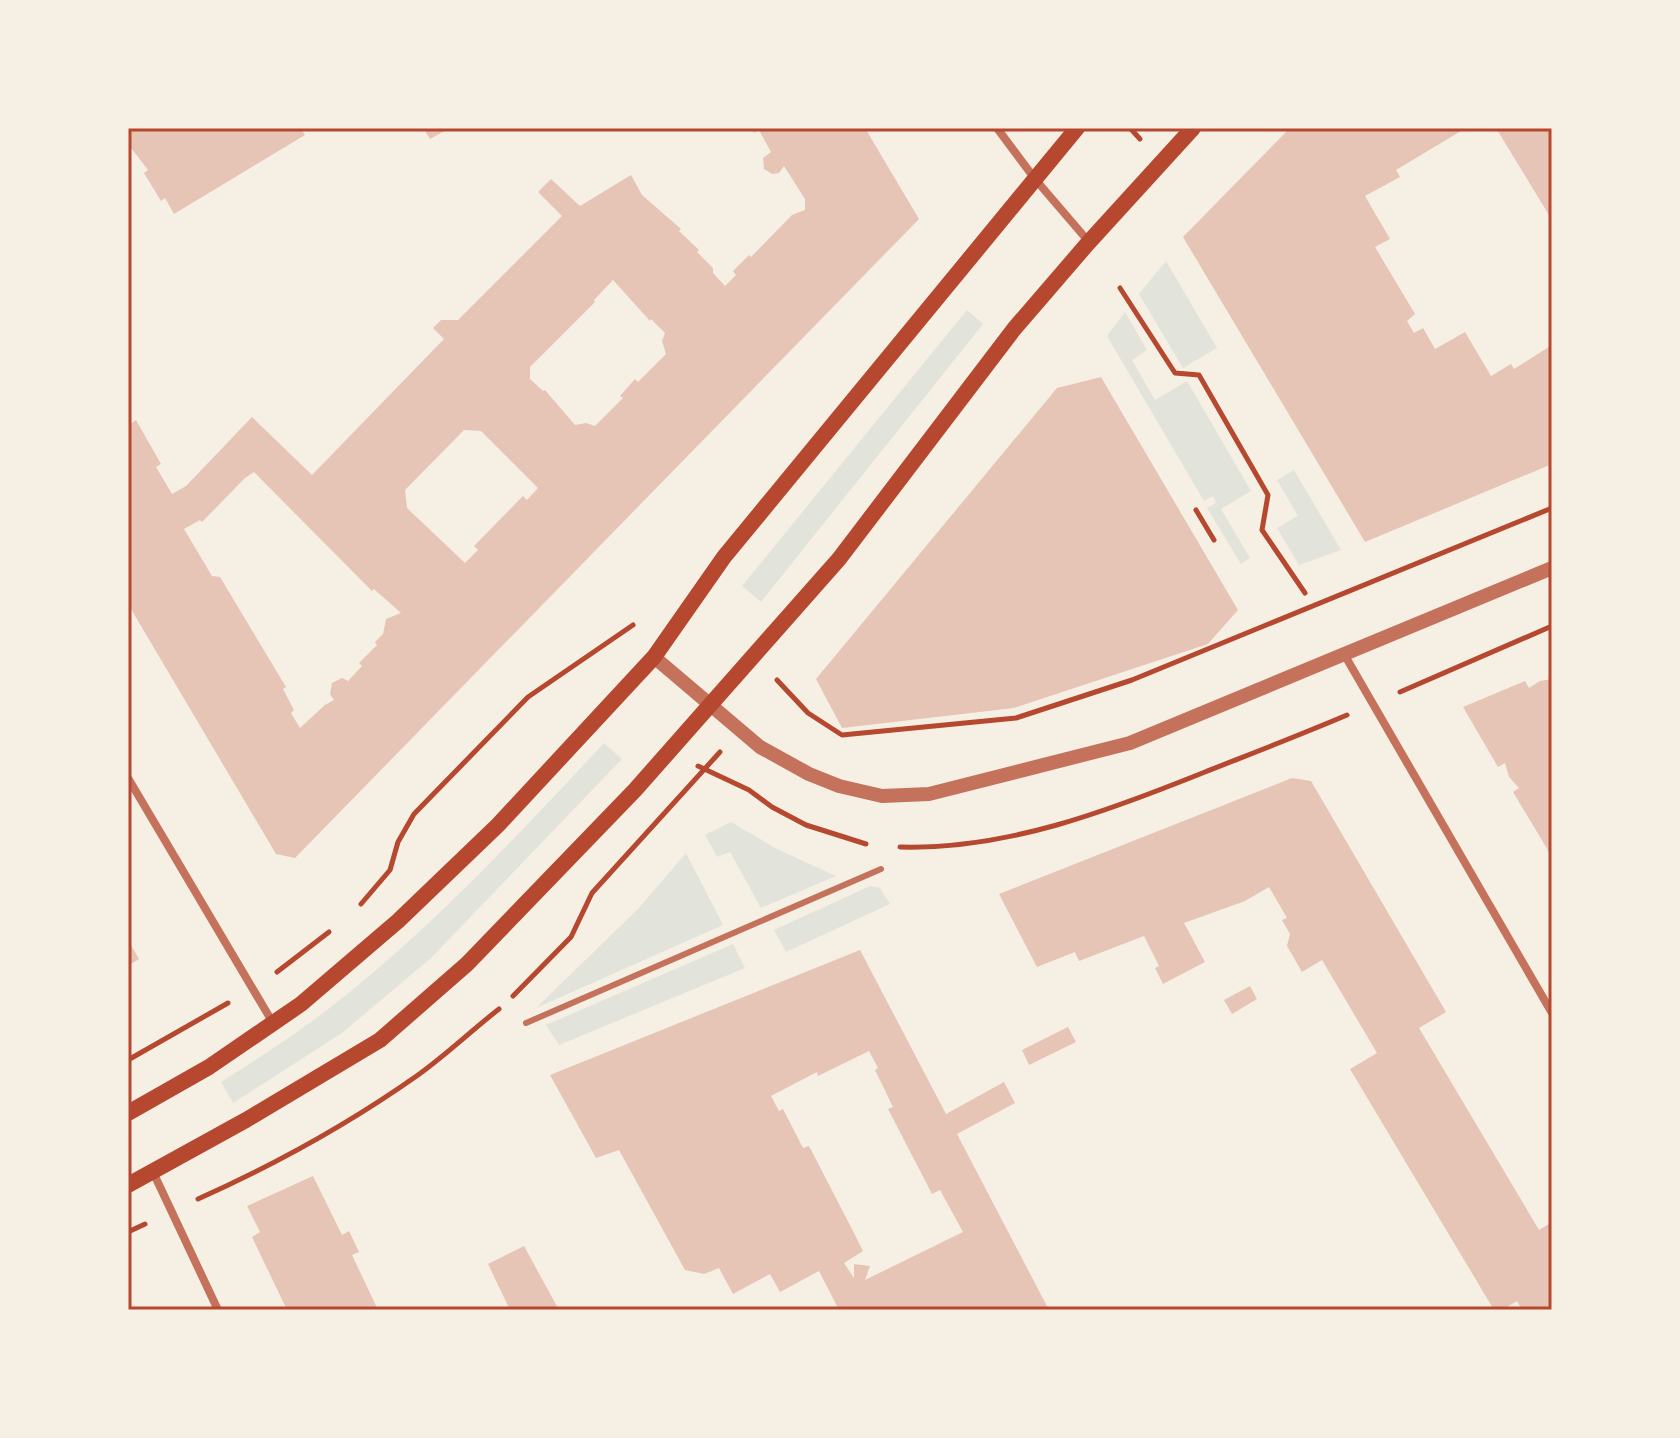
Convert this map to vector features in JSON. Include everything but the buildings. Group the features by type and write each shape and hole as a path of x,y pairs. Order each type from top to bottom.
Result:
{"main road":[{"path":"128,1113 189,1079 273,1024 346,968 449,874 593,725 654,657 724,557 1077,128"},
{"path":"128,1185 319,1078 380,1040 513,920 635,790 839,559 1010,334 1193,128"}],"street":[{"path":"997,128 1035,179 1089,242"},
{"path":"654,657 760,747 819,778 882,796 929,794 1130,743 1552,568"},
{"path":"1344,654 1552,1013"},
{"path":"128,778 273,1024"},
{"path":"153,1171 218,1310"}],"lane":[{"path":"526,1023 881,869"}],"path":[{"path":"1130,128 1143,142"},
{"path":"1120,288 1175,373 1199,375 1268,495 1262,530 1305,593"},
{"path":"808,713 842,735 856,736 1016,718 1132,680 1552,508"},
{"path":"1196,510 1214,540"},
{"path":"359,906 390,870 398,842 414,814 528,697 637,621"},
{"path":"1402,691 1552,626"},
{"path":"895,847 961,845 1051,826 1114,808 1337,719"},
{"path":"749,790 772,807 806,825 871,845"},
{"path":"196,1200 224,1188 352,1117 419,1074 506,1003 571,937 592,893 674,806"},
{"path":"287,967 335,926"},
{"path":"128,1060 217,1011"},
{"path":"258,1157 263,1167"},
{"path":"219,1178 224,1188"},
{"path":"128,1232 143,1225"}],"shaded area":[{"path":"1166,261 1217,348 1183,368 1139,294"},
{"path":"967,310 983,324 761,602 742,586"},
{"path":"1125,312 1147,350 1132,360 1155,400 1187,381 1251,491 1221,509 1250,558 1241,564 1207,508 1216,503 1213,496 1204,501 1107,336"},
{"path":"1294,470 1341,550 1299,565 1277,528 1298,516 1277,480"},
{"path":"604,743 622,759 431,958 342,1033 233,1103 221,1082 314,1020 401,948 505,848"},
{"path":"731,822 777,849 836,876 761,908 730,852 717,857 705,835"},
{"path":"686,853 723,925 536,1008 639,908"},
{"path":"870,886 880,888 890,904 786,952 774,930"},
{"path":"733,944 745,968 559,1045 546,1025"}]}
